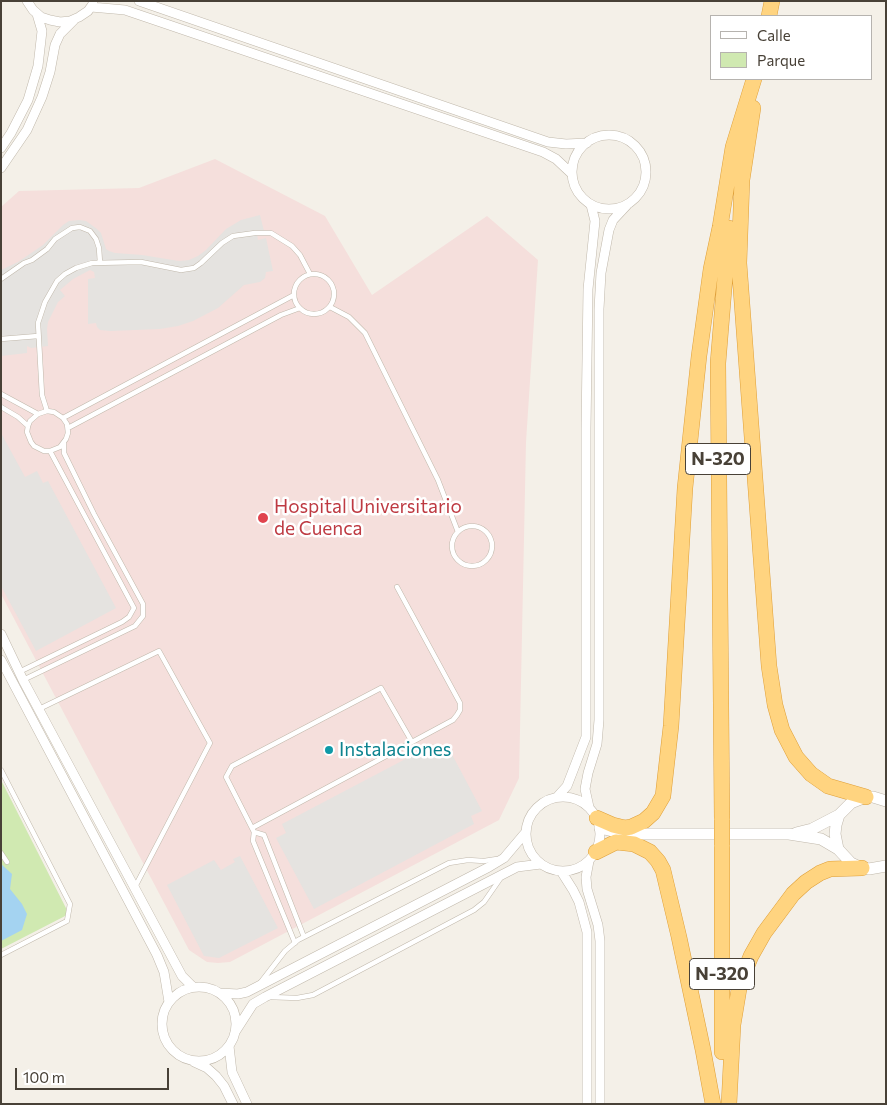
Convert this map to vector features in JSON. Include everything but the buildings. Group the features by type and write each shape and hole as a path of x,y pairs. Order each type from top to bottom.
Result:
{"highway":[{"path":"769,15 772,1"},
{"name":"N-320","path":"750,106 756,80"},
{"name":"N-320","path":"722,1104 722,820 718,363 727,245 741,136 756,80"},
{"path":"750,106 742,180 739,263 769,666 775,704 782,730 796,757 811,774 828,786 866,798"},
{"path":"595,818 613,825 626,828 631,827 644,821 653,813 662,796 671,726 685,498 698,356 711,269 733,148 750,106"},
{"path":"595,852 616,842 634,844 650,852 663,870 687,974 713,1104"},
{"path":"729,1104 733,1025 740,983 751,956 764,933 793,894 806,882 830,869 862,868"}],"street":[{"path":"1,148 28,100 38,66 42,31 37,14 26,1"},
{"path":"140,1 548,142 566,144 586,143 601,136 616,136 631,143 638,150 645,164 645,180 639,194 613,220 609,230 601,273 599,309 599,720 598,744 588,773 585,789 595,818 595,852 586,876 587,888 598,925 600,941 600,1104"},
{"path":"1,168 27,130 42,97 50,72 55,45 60,34 93,4 125,10 543,152 556,159 572,174 578,192 591,205 609,210 627,205"},
{"path":"37,14 55,22 74,20"},
{"path":"572,174 575,157 586,143"},
{"path":"557,797 567,786 586,737 588,289 595,221 591,205"},
{"path":"1,634 38,709 182,976 193,987"},
{"path":"1,660 157,955 168,985 168,1002 162,1020 165,1039 177,1054 207,1068 216,1076 224,1086 233,1104"},
{"path":"625,834 595,818 583,802 572,797 557,797 541,803 533,811 528,821 526,832 530,852 541,864 561,871 576,869 615,836 625,834 789,834 821,839 838,848"},
{"path":"886,801 873,797 850,803 839,816 835,829 835,839 838,848 846,859 862,868 876,869 886,866"},
{"path":"789,834 812,829 839,816"},
{"path":"168,1002 179,992 193,987 209,988 220,993 238,994 247,992 504,858 526,832"},
{"path":"189,1060 209,1060 222,1053 229,1046 235,1032 253,1004 265,997 517,867 541,864"},
{"path":"561,871 579,902 587,932 587,1104"},
{"path":"220,993 233,1008 236,1017 235,1032"},
{"path":"229,1046 232,1072 247,1104"}],"lane":[{"path":"1,279 24,263 32,260 47,249 60,235 72,228 80,227 90,231 96,239 99,248 100,263"},
{"path":"47,411 42,399 38,323 45,302 57,281 76,268 92,263 141,262 181,270 194,268 222,243 233,236 255,233 271,234 292,246 300,255 310,274"},
{"path":"310,274 321,275 330,281 334,292 330,307 322,313 313,314 300,308 294,295 294,289 300,280 310,274"},
{"path":"63,418 294,295"},
{"path":"330,307 349,317 366,333 438,480 458,532"},
{"path":"68,428 281,315 300,308"},
{"path":"1,339 38,336"},
{"path":"1,394 38,414"},
{"path":"1,407 18,417 28,426"},
{"path":"21,676 135,626 143,616 143,604 94,514 64,453 64,443 68,428 63,418 54,412 47,411 38,414 30,421 28,432 31,442 39,449 50,451 64,443"},
{"path":"21,676 122,622 130,617 134,608 50,451"},
{"path":"474,526 489,535 492,551 486,561 476,566 460,562 453,553 452,547 452,542 458,532 474,526"},
{"path":"253,830 453,720 460,710 460,703 397,587"},
{"path":"38,709 159,651 210,743 135,888"},
{"path":"294,943 253,841 253,830 226,777 232,766 381,688 412,742"},
{"path":"1,770 70,904 67,921 1,955"},
{"path":"253,830 264,835 304,937"},
{"path":"1,854 7,862"},
{"path":"258,986 285,951 304,937 449,863 504,858"},
{"path":"265,997 296,998 313,995 474,910 484,902 496,883 508,872"}],"shaded area":[{"name":"Hospital Universitario de Cuenca","path":"215,159 325,216 372,295 487,216 538,260 526,442 519,778 499,820 230,962 218,963 207,962 189,950 1,594 1,207 19,191 139,188"},
{"path":"260,215 264,231 257,234 258,240 266,238 273,271 266,272 265,278 260,282 244,285 218,308 193,321 178,326 160,329 100,330 96,323 88,324 88,279 95,278 94,272 90,270 73,279 60,290 65,296 58,302 48,322 48,346 31,348 27,346 27,353 1,356 1,270 18,262 43,245 69,221 86,221 97,229 101,233 106,249 109,251 179,261 189,260 198,256 226,229 241,220"},
{"path":"1,433 25,477 37,471 43,483 48,481 116,608 36,651 1,586"},
{"path":"434,744 438,750 447,745 482,811 471,816 474,824 314,909 276,838 286,833 282,824"},
{"path":"240,856 278,928 219,958 204,956 167,885 214,860 221,870 235,862 233,859"}],"green space":[{"path":"1,780 69,914 1,949"}],"water":[{"path":"1,864 12,874 10,889 27,914 22,930 1,941"}],"place":[{"name":"Hospital Universitario de Cuenca","path":"263,518"},
{"name":"Instalaciones","path":"329,750"}]}
